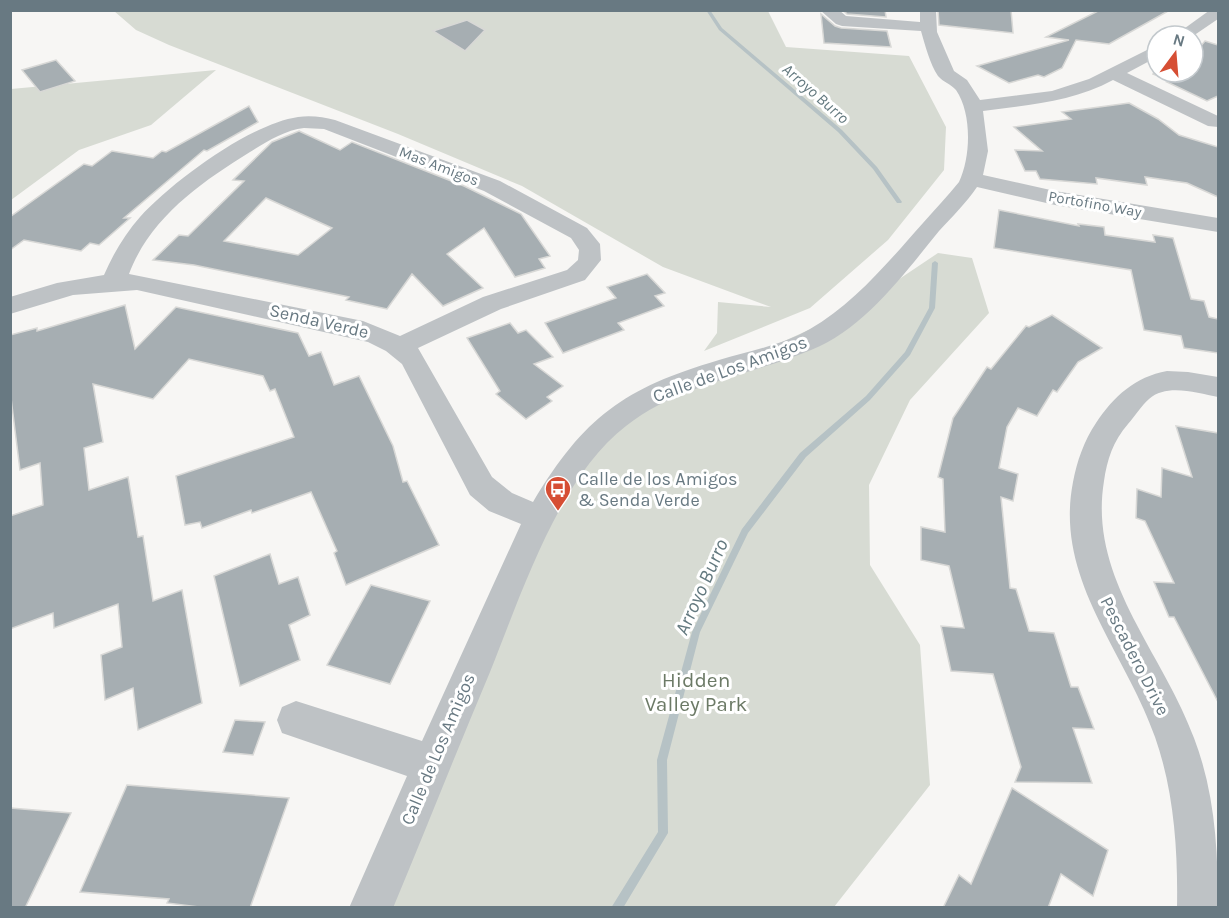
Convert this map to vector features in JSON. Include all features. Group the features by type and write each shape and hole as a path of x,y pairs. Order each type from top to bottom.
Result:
{"street":[{"path":"828,10 842,21 928,19 946,74 942,79 953,95 972,107 1054,96 1114,74 1145,57"},
{"path":"1199,23 1218,12"},
{"path":"1199,23 1218,29"},
{"path":"1114,74 1215,122"},
{"name":"Calle de Los Amigos","path":"371,908 512,576 540,517 570,469 595,438 638,404 664,390 740,362 801,345 829,331 853,310 930,228 972,179 979,153 972,107"},
{"name":"Mas Amigos","path":"114,281 120,263 136,238 157,214 190,183 209,168 264,135 308,122 328,124 492,186 579,232 587,240 591,248 591,257 586,267 576,275 492,303 400,346"},
{"name":"Portofino Way","path":"972,179 1055,198 1218,225"},
{"name":"Senda Verde","path":"10,306 61,291 114,281 161,286 363,330 385,337 400,346 412,358 481,486 500,503 540,517"},
{"name":"Pescadero Drive","path":"1199,908 1200,864 1193,802 1174,736 1155,693 1111,613 1092,564 1084,510 1086,482 1096,449 1112,422 1141,391 1170,382 1196,382 1218,387"},
{"path":"296,720 432,764"}],"green space":[{"path":"114,11 768,11 786,47 909,56 946,127 944,170 888,240 810,308 704,351 717,333 718,302 771,307 663,267 522,186 398,134 169,45 136,30"},
{"path":"216,70 151,125 79,150 11,200 11,89"},
{"name":"Hidden Valley Park","path":"938,253 972,258 989,313 910,400 869,485 870,565 920,645 930,785 834,907 371,908 512,576 595,438 740,361 853,310"}],"building":[{"path":"885,10 886,17 847,14 844,11"},
{"path":"938,10 1011,10 1013,33 939,25"},
{"path":"1100,10 1170,10 1109,44 1076,40 1062,68 1044,77 1038,75 1009,83 977,66 1069,40 1046,37"},
{"path":"821,14 835,26 841,28 887,31 891,47 824,43"},
{"path":"467,20 485,30 465,51 433,31"},
{"path":"1205,41 1218,45 1218,96 1207,101 1171,84 1205,84"},
{"path":"56,60 75,81 40,92 22,70"},
{"path":"1129,103 1158,119 1179,135 1218,147 1218,197 1187,183 1145,177 1147,185 1096,178 1097,184 1040,179 1036,171 1025,171 1015,150 1042,151 1014,127 1071,119 1062,112"},
{"path":"249,106 258,122 207,151 204,150 124,218 130,218 99,245 90,243 81,251 24,240 10,250 10,217 84,164 92,166 112,151 153,158 162,151 166,152"},
{"path":"299,131 340,150 352,142 464,186 521,214 550,256 539,259 545,268 515,277 484,228 447,254 483,288 443,306 412,274 387,309 346,300 349,297 194,265 153,260 179,235 188,236 244,181 233,180 272,142","holes":["266,198 332,228 298,255 224,241"]},
{"path":"999,210 1079,226 1078,224 1104,227 1105,235 1155,242 1153,235 1173,238 1191,299 1204,301 1209,317 1218,319 1218,353 1184,348 1181,336 1144,330 1131,270 994,248"},
{"path":"647,274 665,293 655,296 664,306 618,323 624,330 563,353 545,323 616,298 607,287"},
{"path":"125,305 135,349 176,307 298,333 309,356 321,352 334,385 359,376 393,446 403,482 407,481 439,545 346,585 334,553 337,551 311,492 202,528 200,522 185,525 176,476 294,437 275,389 270,391 263,376 189,359 153,399 93,384 103,442 84,448 89,490 128,477 138,537 143,536 153,601 182,590 202,703 138,730 133,688 105,700 101,655 122,647 118,604 54,628 53,613 10,629 10,516 43,505 40,463 20,470 10,390 10,335 37,328 37,331"},
{"path":"1052,315 1102,348 1078,362 1057,392 1053,390 1037,416 1018,408 1007,427 999,468 1018,474 1013,501 1001,497 1010,588 1016,589 1029,631 1054,633 1071,687 1078,687 1094,729 1073,728 1092,783 1015,782 1021,767 993,674 951,671 941,626 964,628 949,566 921,560 921,527 945,532 943,479 938,477 953,418 987,367 991,369 1026,326 1029,327"},
{"path":"510,323 518,333 526,330 553,357 534,364 563,386 547,397 552,401 526,419 496,394 500,391 467,338"},
{"path":"1176,426 1218,433 1218,702 1174,617 1169,617 1154,582 1174,583 1145,521 1136,518 1137,489 1161,497 1162,468 1192,477"},
{"path":"270,554 279,584 298,577 310,615 289,625 300,660 240,686 214,576"},
{"path":"371,585 430,601 390,684 327,665"},
{"path":"235,720 265,722 253,755 223,752"},
{"path":"127,785 289,798 250,908 207,908 167,903 169,899 80,892"},
{"path":"1012,788 1108,850 1093,896 1061,874 1048,908 943,908 959,875 971,884"},
{"path":"10,808 71,813 25,908 10,908"}],"waterway":[{"name":"Arroyo Burro","path":"708,10 720,29 840,131 875,168 899,202"},
{"name":"Arroyo Burro","path":"616,908 663,833 662,760 696,632 745,531 803,455 868,398 908,353 932,308 935,263"}],"place":[{"name":"Calle de los Amigos & Senda Verde","path":"558,512"}]}
